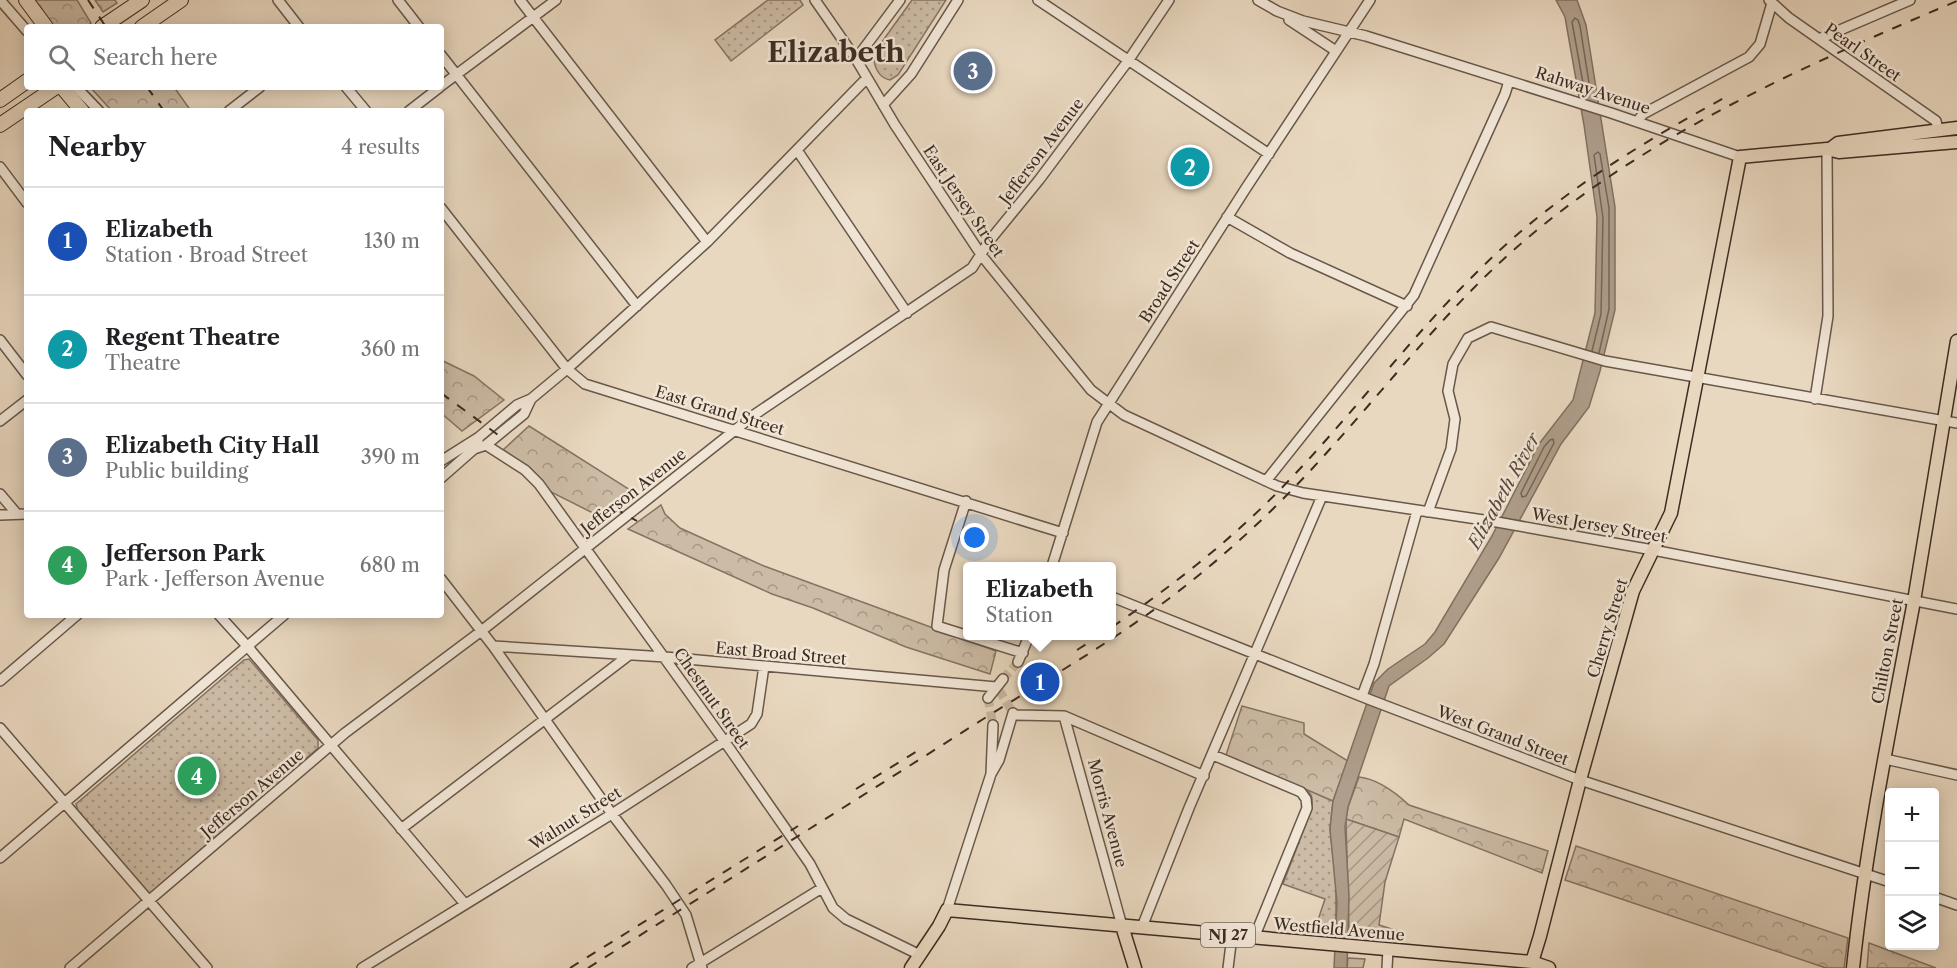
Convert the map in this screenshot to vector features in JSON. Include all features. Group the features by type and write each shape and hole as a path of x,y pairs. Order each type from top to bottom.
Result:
{"highway":[{"path":"26,0 44,24"},
{"path":"105,24 123,5 142,0"},
{"path":"146,24 181,0"},
{"path":"0,100 24,83"},
{"path":"24,108 51,90"},
{"path":"64,90 80,108"},
{"path":"0,124 24,108"}],"main road":[{"name":"Rahway Avenue","path":"1828,149 1838,143 1957,128"},
{"path":"1896,147 1933,137 1938,129"},
{"name":"Rahway Avenue","path":"1740,157 1828,149 1839,152 1957,142"},
{"name":"Cherry Street","path":"1531,965 1633,591 1671,513 1696,379 1725,246 1740,157"},
{"name":"Chilton Street","path":"1853,968 1864,874 1957,341"},
{"path":"911,968 939,927 947,910"},
{"name":"Westfield Avenue","path":"947,910 1350,946 1549,968"},
{"name":"Morris Avenue","path":"1122,926 1135,968"}],"street":[{"path":"0,0 24,28"},
{"path":"278,0 297,24"},
{"path":"398,0 417,24"},
{"path":"520,0 707,242"},
{"path":"444,84 556,0"},
{"name":"East Jersey Street","path":"815,0 856,59 883,105 981,256 1091,390 1108,404"},
{"path":"856,59 900,0"},
{"path":"883,105 910,74 958,0"},
{"path":"1038,0 1269,154"},
{"name":"Jefferson Avenue","path":"70,968 330,746 480,632 734,430 767,405 965,273 981,256 990,240 1039,180 1128,61 1169,0"},
{"path":"1258,0 1336,51"},
{"name":"Broad Street","path":"1054,562 1097,422 1227,217 1370,0"},
{"path":"1819,39 1910,0"},
{"path":"1637,122 1643,114 1749,57 1760,44 1770,2"},
{"name":"Pearl Street","path":"1770,2 1789,18 1936,122 1938,129"},
{"name":"Rahway Avenue","path":"1277,11 1303,21 1350,31 1611,113 1740,157"},
{"path":"444,59 637,306"},
{"path":"444,459 479,437 517,405 531,399 637,306 707,242 867,78"},
{"path":"1266,481 1407,306 1419,285 1509,81"},
{"path":"79,90 96,108"},
{"path":"233,108 256,90"},
{"path":"348,90 364,108"},
{"path":"413,108 437,90"},
{"path":"1815,399 1828,316 1828,149"},
{"path":"797,150 907,313"},
{"path":"0,167 24,199"},
{"name":"East Grand Street","path":"444,212 567,369 585,384 1063,533"},
{"path":"1227,217 1290,253 1407,306"},
{"path":"1428,512 1451,448 1455,419 1448,392 1453,364 1468,338 1488,328 1605,361 1696,379 1957,423"},
{"path":"0,340 24,371"},
{"path":"444,475 474,449 486,445 524,414 531,399"},
{"path":"0,421 24,402"},
{"name":"West Jersey Street","path":"1108,404 1124,415 1266,481 1294,491 1497,522 1957,609"},
{"path":"474,449 479,437"},
{"name":"Chestnut Street","path":"486,445 525,470 539,484 725,742 810,864 839,914 920,955"},
{"path":"0,494 22,514"},
{"path":"1142,927 1189,808 1322,496"},
{"path":"963,634 937,626 944,570 966,501"},
{"path":"1365,698 1417,511"},
{"path":"0,515 22,514"},
{"path":"444,583 493,646 686,915 698,966 822,888"},
{"name":"West Grand Street","path":"1116,599 1365,698 1580,780 1885,880"},
{"path":"0,681 74,618"},
{"path":"222,618 465,904"},
{"path":"0,858 281,618"},
{"path":"983,640 1023,652"},
{"path":"1018,662 1028,640"},
{"name":"East Broad Street","path":"493,646 665,657 997,688"},
{"path":"401,829 628,656"},
{"name":"Walnut Street","path":"362,968 612,814 756,720 764,666"},
{"path":"988,698 1003,679"},
{"path":"947,910 1013,714 1064,716 1204,776"},
{"name":"Morris Avenue","path":"1064,716 1122,926"},
{"path":"991,774 993,725"},
{"path":"0,728 207,968"},
{"path":"1213,755 1301,792 1306,799 1307,808 1254,938"},
{"path":"1885,759 1957,775"},
{"path":"1939,898 1957,905"},
{"path":"1228,968 1232,936"},
{"path":"1387,968 1388,950"}],"green space":[{"path":"36,0 77,0 91,23 48,24 33,3"},
{"path":"95,0 115,0 117,3 103,12"},
{"path":"768,0 800,0 803,5 731,61 715,40"},
{"path":"912,0 946,0 898,75 890,80 886,79 877,70 874,53"},
{"path":"93,90 176,90 189,108 109,108"},
{"path":"444,361 474,376 504,400 462,431 444,416"},
{"path":"529,426 635,493 605,519 547,490 529,468 503,450"},
{"path":"661,505 665,514 680,528 764,566 996,651 990,674 906,647 813,608 772,594 628,529"},
{"path":"249,659 318,740 318,748 153,894 149,894 78,811 76,804 244,660"},
{"path":"1242,706 1304,723 1304,734 1348,761 1333,801 1226,755"},
{"path":"1359,777 1373,780 1386,787 1409,805 1548,851 1542,873 1404,819 1399,837 1346,819"},
{"path":"1308,790 1333,801 1330,829 1336,886 1336,933 1314,932 1325,899 1283,884 1312,808 1312,798"},
{"path":"1346,819 1399,837 1385,882 1379,925 1401,932 1398,938 1349,933"},
{"path":"1576,846 1848,938 1844,968 1826,968 1565,880"},
{"path":"1869,943 1936,968 1867,968"},
{"path":"1348,958 1365,959 1363,968 1347,968"}],"water":[{"path":"1556,0 1577,0 1586,25 1615,207 1615,310 1589,407 1561,444 1499,558 1444,644 1389,686 1348,807 1345,827 1349,896 1347,968 1334,968 1337,903 1330,829 1333,801 1374,683 1388,669 1425,644 1435,632 1492,536 1539,444 1573,400 1595,313 1597,217 1565,17"}],"tunnel":[{"path":"1003,679 1018,662"},
{"path":"999,690 1013,713"},
{"path":"988,698 993,725"}],"railway":[{"path":"88,0 104,24"},
{"path":"1116,635 1196,578 1256,525 1312,469 1461,301 1508,255 1558,214 1610,176 1665,141 1722,110 1838,53 1957,1"},
{"path":"149,90 162,108"},
{"path":"1390,367 1457,292 1525,228 1607,167 1724,98"},
{"path":"1116,624 1185,574 1253,516 1300,469 1372,387"},
{"path":"444,395 505,440"},
{"path":"614,508 637,521"},
{"path":"1077,650 1093,640"},
{"path":"588,968 1109,640"},
{"path":"856,789 922,748"},
{"path":"570,968 798,826"}],"place":[{"name":"Elizabeth City Hall","path":"973,71"},
{"name":"Regent Theatre","path":"1190,167"},
{"name":"Elizabeth","path":"1040,682"},
{"name":"Jefferson Park","path":"197,776"}],"district":[{"name":"Elizabeth","path":"836,52"}],"water label":[{"name":"Elizabeth River","path":"1504,491"}]}
